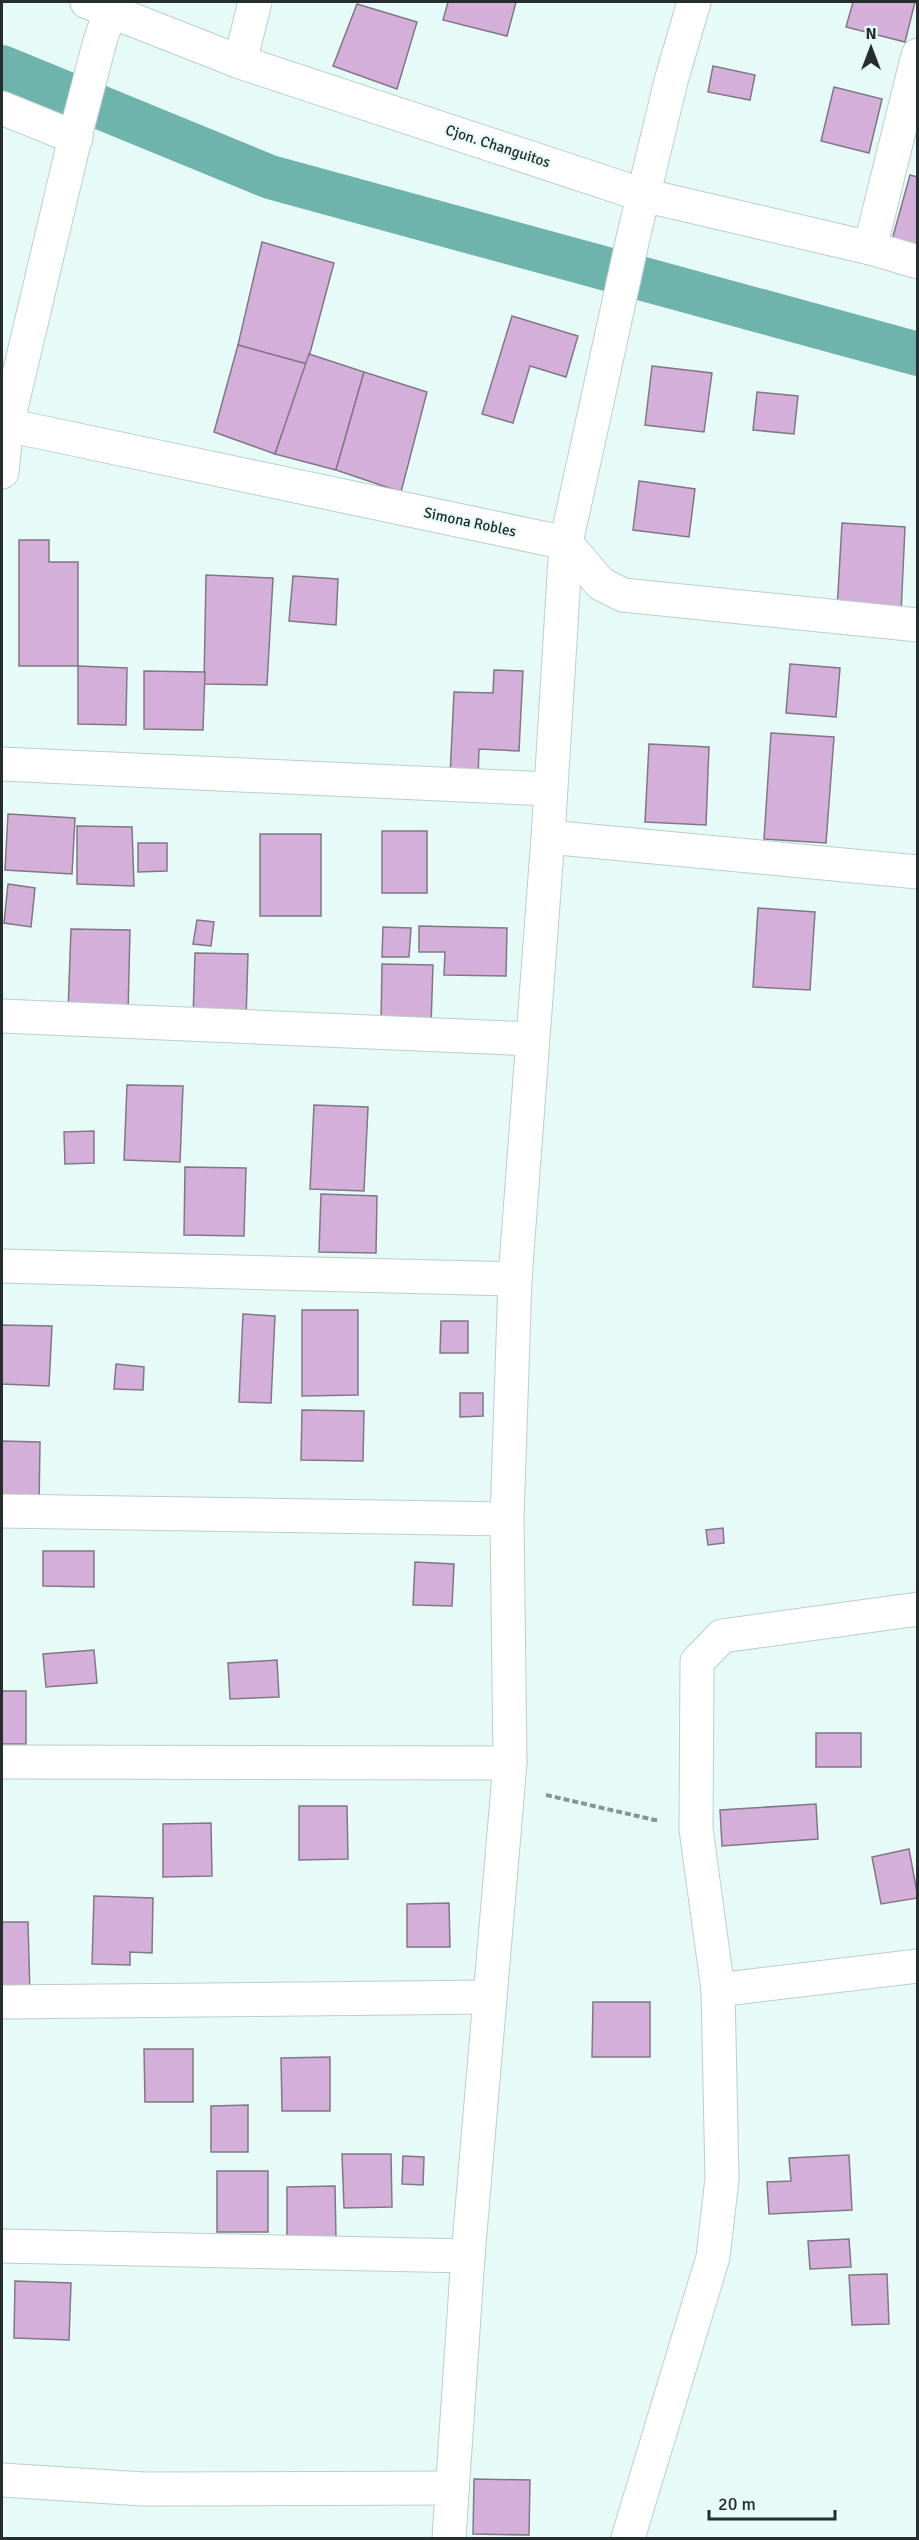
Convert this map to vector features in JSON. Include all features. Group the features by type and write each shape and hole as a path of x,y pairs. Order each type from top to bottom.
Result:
{"street":[{"path":"240,62 255,2"},
{"path":"449,2538 468,2256 510,1762 507,1519 514,1279 548,837 549,789 566,543 643,195 671,81 694,2"},
{"path":"2,472 7,425 78,129 99,18"},
{"name":"Cjon. Changuitos","path":"99,18 643,195 870,248 918,262"},
{"path":"870,248 918,55"},
{"path":"2,108 78,129"},
{"name":"Simona Robles","path":"7,425 566,543"},
{"path":"566,543 601,584 623,596 918,625"},
{"path":"2,764 549,789"},
{"path":"548,837 918,872"},
{"path":"2,1016 532,1039"},
{"path":"2,1266 514,1279"},
{"path":"2,1511 507,1519"},
{"path":"628,2538 713,2257 722,2179 718,1990 696,1829 697,1662 722,1636 918,1609"},
{"path":"2,1762 510,1762"},
{"path":"718,1990 918,1966"},
{"path":"2,2002 490,1997"},
{"path":"2,2246 468,2256"},
{"path":"2,2480 143,2489 452,2488"}],"path":[{"path":"510,1762 531,1792 696,1829"}],"building":[{"path":"448,2 516,2 507,36 443,20"},
{"path":"853,2 915,2 905,42 846,27"},
{"path":"357,4 417,22 397,89 333,66"},
{"path":"713,66 755,75 750,100 708,92"},
{"path":"834,87 882,99 869,153 821,141"},
{"path":"910,175 918,177 918,247 892,240"},
{"path":"262,242 334,263 307,364 238,345"},
{"path":"512,316 578,336 566,377 530,366 513,423 482,414"},
{"path":"238,345 307,364 275,454 214,432"},
{"path":"309,354 364,372 336,470 275,454"},
{"path":"652,366 712,373 704,432 645,425"},
{"path":"364,372 427,392 401,492 336,470"},
{"path":"757,392 798,396 794,434 753,430"},
{"path":"639,481 695,489 689,537 633,530"},
{"path":"842,523 905,527 901,614 837,610"},
{"path":"19,540 49,540 49,562 78,562 78,666 19,666"},
{"path":"206,575 273,578 267,685 204,684"},
{"path":"293,576 338,579 336,625 289,621"},
{"path":"790,664 840,668 836,717 786,713"},
{"path":"78,666 127,668 126,725 78,724"},
{"path":"494,670 523,671 519,751 479,749 478,778 450,777 454,692 493,693"},
{"path":"144,671 205,672 203,730 144,729"},
{"path":"771,733 834,737 826,843 764,839"},
{"path":"649,744 709,747 706,825 645,822"},
{"path":"8,814 75,818 72,874 5,870"},
{"path":"77,826 132,827 134,886 77,884"},
{"path":"382,831 427,831 427,893 382,893"},
{"path":"260,834 321,834 321,916 260,916"},
{"path":"138,843 167,843 167,871 138,872"},
{"path":"8,884 35,888 31,927 4,923"},
{"path":"758,908 815,912 810,990 753,987"},
{"path":"197,920 214,922 211,946 193,944"},
{"path":"419,926 507,928 506,976 444,975 445,952 419,952"},
{"path":"383,927 411,928 409,957 382,957"},
{"path":"71,929 130,930 128,1014 68,1012"},
{"path":"195,953 248,954 246,1020 193,1019"},
{"path":"382,964 433,965 431,1025 381,1024"},
{"path":"127,1085 183,1086 180,1162 124,1160"},
{"path":"314,1105 368,1107 364,1191 310,1189"},
{"path":"94,1131 94,1163 65,1164 64,1132"},
{"path":"185,1167 246,1168 244,1236 184,1235"},
{"path":"321,1194 377,1196 376,1253 319,1252"},
{"path":"302,1310 358,1310 358,1395 302,1396"},
{"path":"243,1314 275,1316 271,1403 239,1402"},
{"path":"441,1321 468,1321 468,1353 440,1353"},
{"path":"2,1325 52,1326 49,1386 2,1384"},
{"path":"116,1364 144,1367 143,1390 114,1389"},
{"path":"460,1393 483,1393 483,1416 460,1417"},
{"path":"302,1410 364,1411 363,1461 301,1460"},
{"path":"2,1441 40,1442 39,1508 2,1507"},
{"path":"723,1528 724,1543 708,1545 706,1530"},
{"path":"43,1551 94,1551 94,1587 43,1586"},
{"path":"415,1562 454,1564 452,1606 413,1605"},
{"path":"94,1650 97,1683 46,1687 43,1654"},
{"path":"277,1660 279,1697 230,1699 228,1663"},
{"path":"2,1691 26,1691 26,1744 2,1744"},
{"path":"816,1733 861,1733 861,1767 816,1767"},
{"path":"816,1804 818,1839 722,1846 720,1810"},
{"path":"299,1806 347,1806 348,1859 299,1860"},
{"path":"211,1823 212,1876 163,1877 163,1824"},
{"path":"909,1849 918,1898 881,1904 872,1857"},
{"path":"94,1896 153,1898 152,1953 130,1952 130,1965 92,1964"},
{"path":"449,1903 450,1947 407,1947 407,1904"},
{"path":"2,1922 28,1922 30,1995 2,1996"},
{"path":"593,2002 650,2002 650,2057 592,2057"},
{"path":"144,2049 193,2049 193,2102 145,2102"},
{"path":"330,2057 330,2111 282,2111 281,2058"},
{"path":"248,2105 248,2152 211,2152 211,2106"},
{"path":"342,2154 391,2154 392,2207 344,2208"},
{"path":"849,2155 852,2210 769,2214 767,2182 791,2181 789,2158"},
{"path":"403,2156 424,2157 423,2185 402,2184"},
{"path":"217,2171 268,2171 268,2232 217,2232"},
{"path":"335,2186 336,2239 287,2240 287,2187"},
{"path":"849,2239 851,2267 810,2269 808,2241"},
{"path":"887,2274 889,2324 852,2325 849,2275"},
{"path":"15,2281 71,2283 69,2340 14,2338"},
{"path":"474,2479 530,2480 529,2535 473,2534"}],"waterway":[{"path":"2,67 270,177 918,354"}]}
